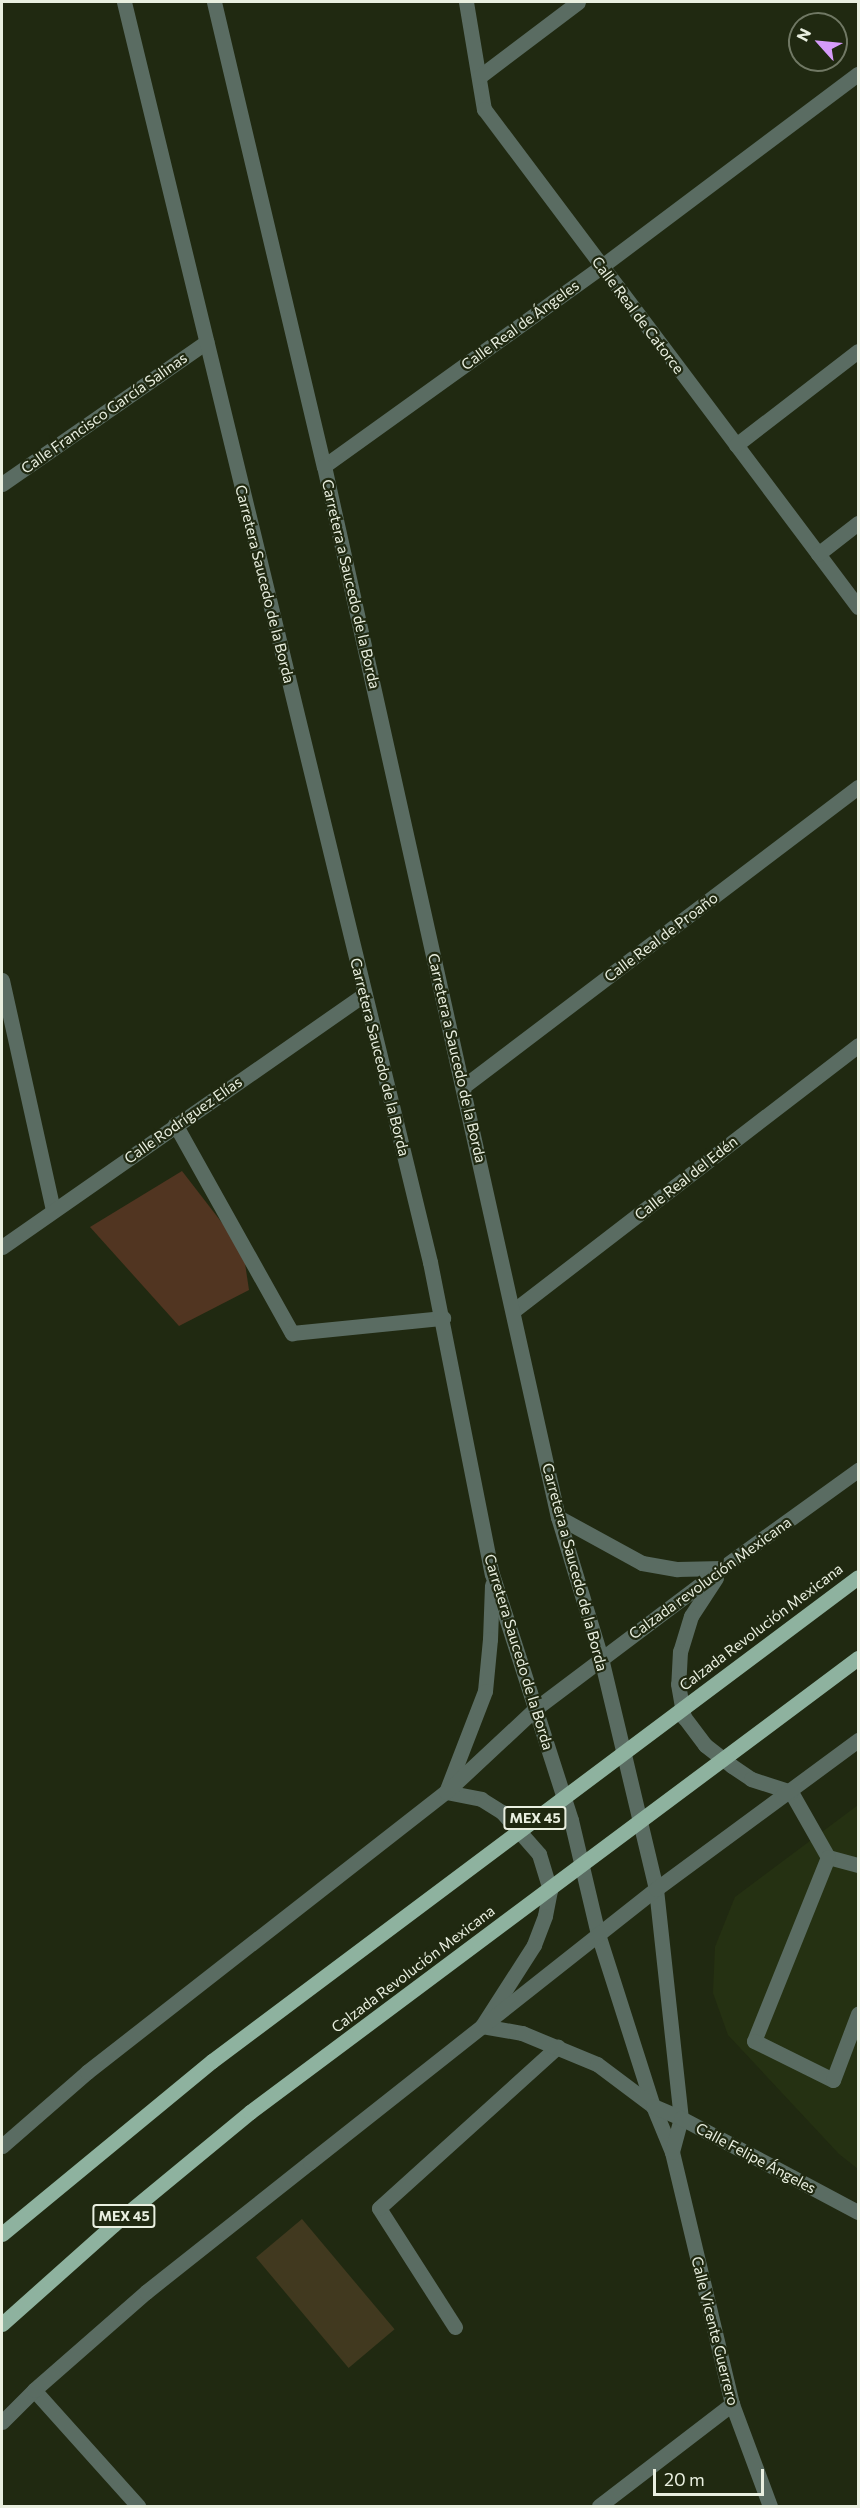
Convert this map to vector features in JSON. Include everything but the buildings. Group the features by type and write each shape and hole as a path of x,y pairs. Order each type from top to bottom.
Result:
{"main road":[{"name":"Calzada Revolución Mexicana","path":"2,2234 212,2061 858,1576"},
{"name":"Calzada Revolución Mexicana","path":"2,2324 113,2225 250,2112 858,1658"}],"street":[{"name":"Carretera Saucedo de la Borda","path":"124,2 443,1318 492,1574 571,1820 598,1934 653,2106"},
{"name":"Carretera a Saucedo de la Borda","path":"214,2 324,466 464,1086 558,1517 601,1658 656,1889 681,2118"},
{"name":"Calle Real de Catorce","path":"466,2 484,109 858,607"},
{"path":"479,77 578,2"},
{"name":"Calle Real de Ángeles","path":"324,466 602,266 858,74"},
{"name":"Calle Francisco García Salinas","path":"2,484 206,342"},
{"path":"735,445 858,351"},
{"path":"818,554 858,523"},
{"name":"Calle Real de Proaño","path":"464,1086 858,787"},
{"path":"2,980 53,1210"},
{"name":"Calle Rodríguez Elías","path":"2,1247 365,994"},
{"name":"Calle Real del Edén","path":"513,1311 858,1045"},
{"path":"175,1125 292,1333 443,1318"},
{"name":"Calzada revolución Mexicana","path":"2,2146 87,2072 446,1792 535,1709 722,1568 858,1470"},
{"path":"558,1517 642,1563 677,1569 722,1568"},
{"path":"722,1568 691,1616 680,1651 678,1684 684,1717 705,1745 732,1766 759,1783 791,1792 828,1857 858,1865"},
{"path":"482,2026 534,1945 545,1916 550,1890 539,1854 502,1812 481,1800 446,1792 484,1691 490,1639 492,1574"},
{"path":"2,2422 34,2390 155,2285 656,1889 791,1792 858,1740"},
{"path":"828,1857 754,2041 833,2080 858,2014"},
{"name":"Calle Felipe Ángeles","path":"482,2026 522,2033 597,2064 653,2106 681,2118 858,2212"},
{"path":"455,2327 379,2208 558,2046"},
{"name":"Calle Vicente Guerrero","path":"653,2106 672,2152 732,2404 770,2506"},
{"name":"Calle Vicente Guerrero","path":"672,2152 681,2118"},
{"path":"34,2390 138,2506"},
{"path":"599,2506 732,2404"}],"shaded area":[{"path":"182,1171 243,1250 249,1290 179,1326 90,1227"},
{"path":"858,1805 858,2169 839,2154 728,2035 713,1993 715,1947 735,1897"}]}
